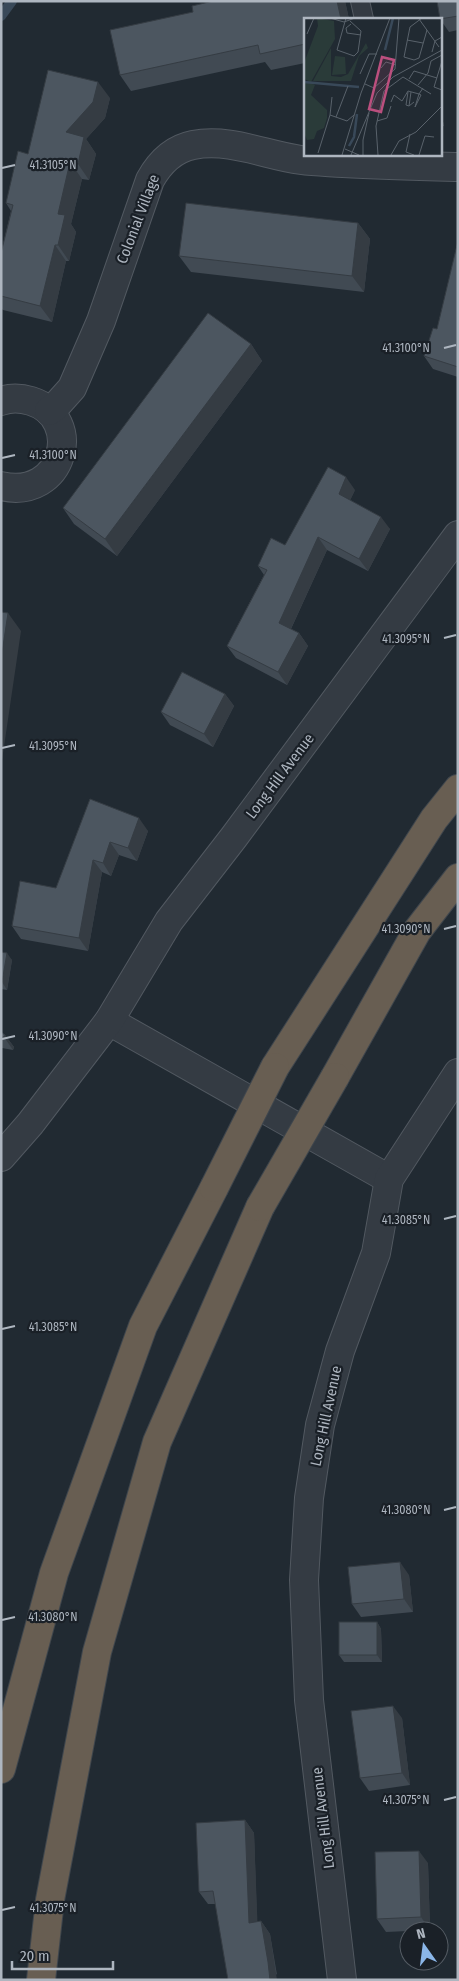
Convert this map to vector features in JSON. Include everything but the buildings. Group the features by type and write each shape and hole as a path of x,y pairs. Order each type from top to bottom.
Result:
{"highway":[{"path":"1,1769 54,1572 143,1326 275,1067 434,819 458,789"},
{"path":"41,1980 50,1900 97,1652 157,1442 260,1207 417,932 458,878"},
{"path":"48,1980 50,1900"}],"street":[{"name":"Colonial Village","path":"49,411 72,388 101,321 150,180 156,169 166,158 178,150 190,146 219,143 302,160 368,159 458,167"},
{"path":"1,401 9,398 24,399 37,403 49,411 58,424 62,439 61,455 54,470 43,480 29,488 13,489 1,486"},
{"name":"Long Hill Avenue","path":"1,1158 30,1124 109,1021 169,921 234,837 458,535"},
{"path":"109,1021 389,1179 458,1073"},
{"name":"Long Hill Avenue","path":"342,1980 310,1700 304,1580 309,1498 320,1426 340,1351 376,1252 389,1179"}],"lane":[{"path":"360,1 364,18"}],"waterway":[{"path":"1,16 12,1"}]}
